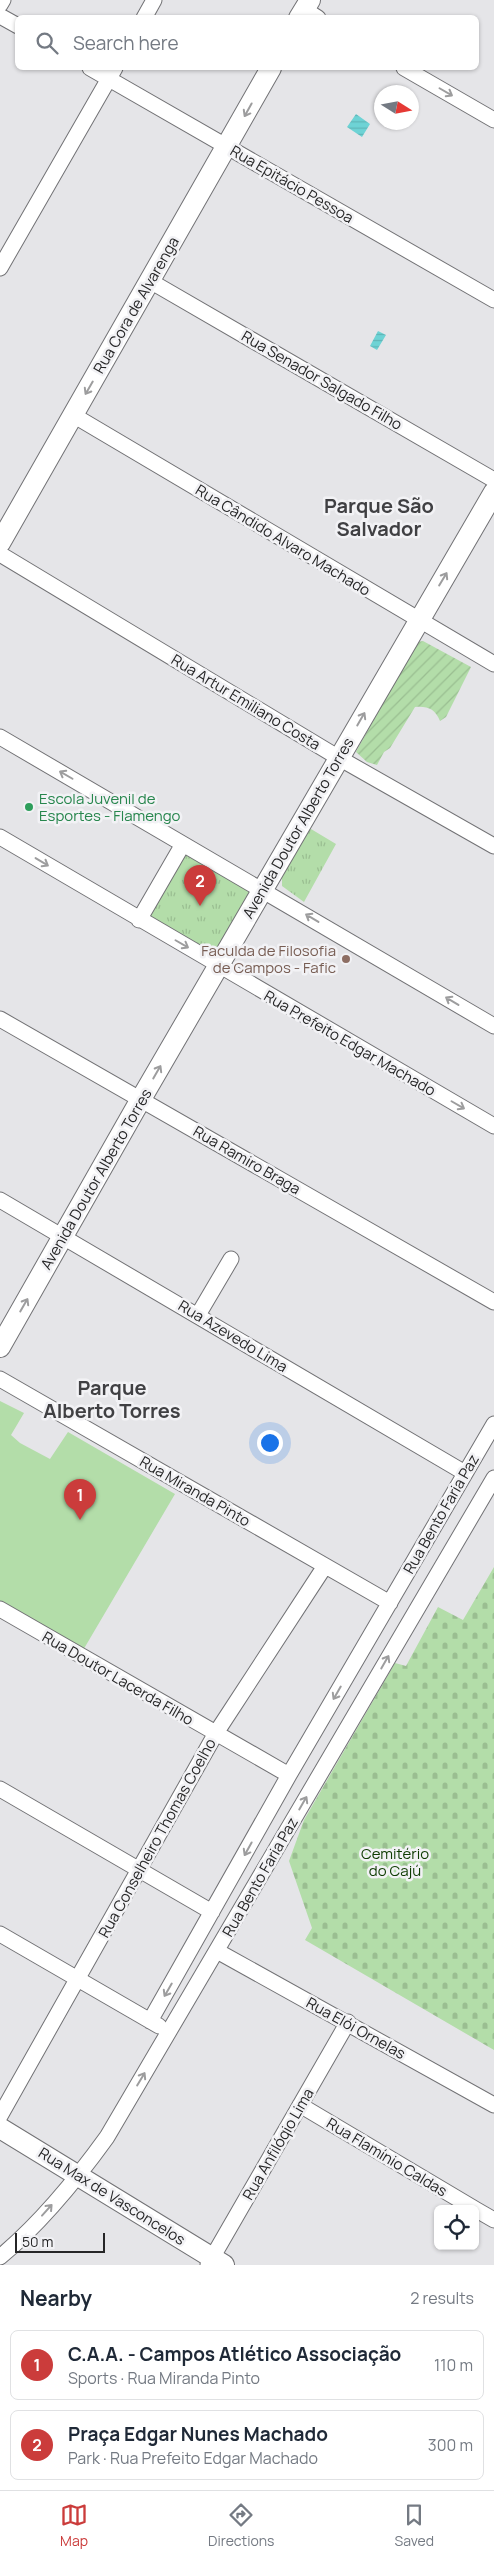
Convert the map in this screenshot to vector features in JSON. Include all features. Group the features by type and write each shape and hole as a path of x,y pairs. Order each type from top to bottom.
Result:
{"main road":[{"name":"Rua Cora de Alvarenga","path":"0,542 270,70"},
{"name":"Avenida Doutor Alberto Torres","path":"0,1347 141,1099 494,492"},
{"name":"Rua Max de Vasconcelos","path":"0,2128 79,2175 214,2263"}],"street":[{"path":"0,5 3,0"},
{"path":"146,15 154,0"},
{"path":"0,16 15,24"},
{"name":"Rua Epitácio Pessoa","path":"99,70 112,73 227,147 494,300"},
{"path":"407,70 494,120"},
{"path":"0,268 112,73"},
{"name":"Rua Senador Salgado Filho","path":"150,281 494,480"},
{"name":"Rua Cândido Alvaro Machado","path":"73,415 494,664"},
{"name":"Rua Artur Emiliano Costa","path":"0,554 339,758 494,846"},
{"path":"0,737 263,889 494,1026"},
{"name":"Rua Prefeito Edgar Machado","path":"0,837 494,1126"},
{"path":"139,920 183,844"},
{"name":"Rua Ramiro Braga","path":"0,1019 494,1302"},
{"name":"Rua Azevedo Lima","path":"0,1200 465,1473"},
{"path":"198,1315 231,1259"},
{"name":"Rua Miranda Pinto","path":"0,1379 390,1603"},
{"name":"Rua Bento Faria Paz","path":"150,2021 289,1775 494,1424"},
{"name":"Rua Bento Faria Paz","path":"0,2257 18,2242 79,2175 107,2137 494,1478"},
{"name":"Rua Conselheiro Thomas Coelho","path":"0,2116 216,1734 325,1566"},
{"name":"Rua Doutor Lacerda Filho","path":"0,1609 289,1775"},
{"path":"0,1789 212,1912"},
{"path":"0,1934 79,1978 168,2032"},
{"name":"Rua Elói Ornelas","path":"217,1951 348,2022 494,2105"},
{"name":"Rua Anfilóqio Lima","path":"214,2263 300,2105 348,2022"},
{"name":"Rua Flamínio Caldas","path":"300,2105 468,2205"},
{"name":"Rua Flamínio Caldas","path":"479,2211 494,2220"}],"green space":[{"path":"423,641 471,667 446,717 440,721 430,709 415,707 390,748 384,752 377,765 367,762 356,752 417,642"},
{"path":"311,829 336,844 304,902 282,886 282,875 308,830"},
{"path":"183,851 256,894 217,961 144,918"},
{"path":"0,1401 24,1413 11,1435 20,1443 50,1459 68,1432 175,1494 82,1652 0,1601"},
{"name":"Cemitério do Cajú","path":"494,1567 494,2050 305,1940 312,1928 289,1861 304,1820 395,1663 406,1666 438,1607 463,1620"}],"water":[{"path":"356,114 370,124 362,137 347,127"},
{"path":"378,331 386,335 377,350 370,346"}],"place":[{"name":"Escola Juvenil de Esportes - Flamengo","path":"29,807"},
{"name":"Praça Edgar Nunes Machado","path":"200,906"},
{"name":"Faculda de Filosofia de Campos - Fafic","path":"346,959"},
{"name":"C.A.A. - Campos Atlético Associação","path":"80,1520"}],"district":[{"name":"Parque São Salvador","path":"379,516"},
{"name":"Parque Alberto Torres","path":"112,1398"}]}
